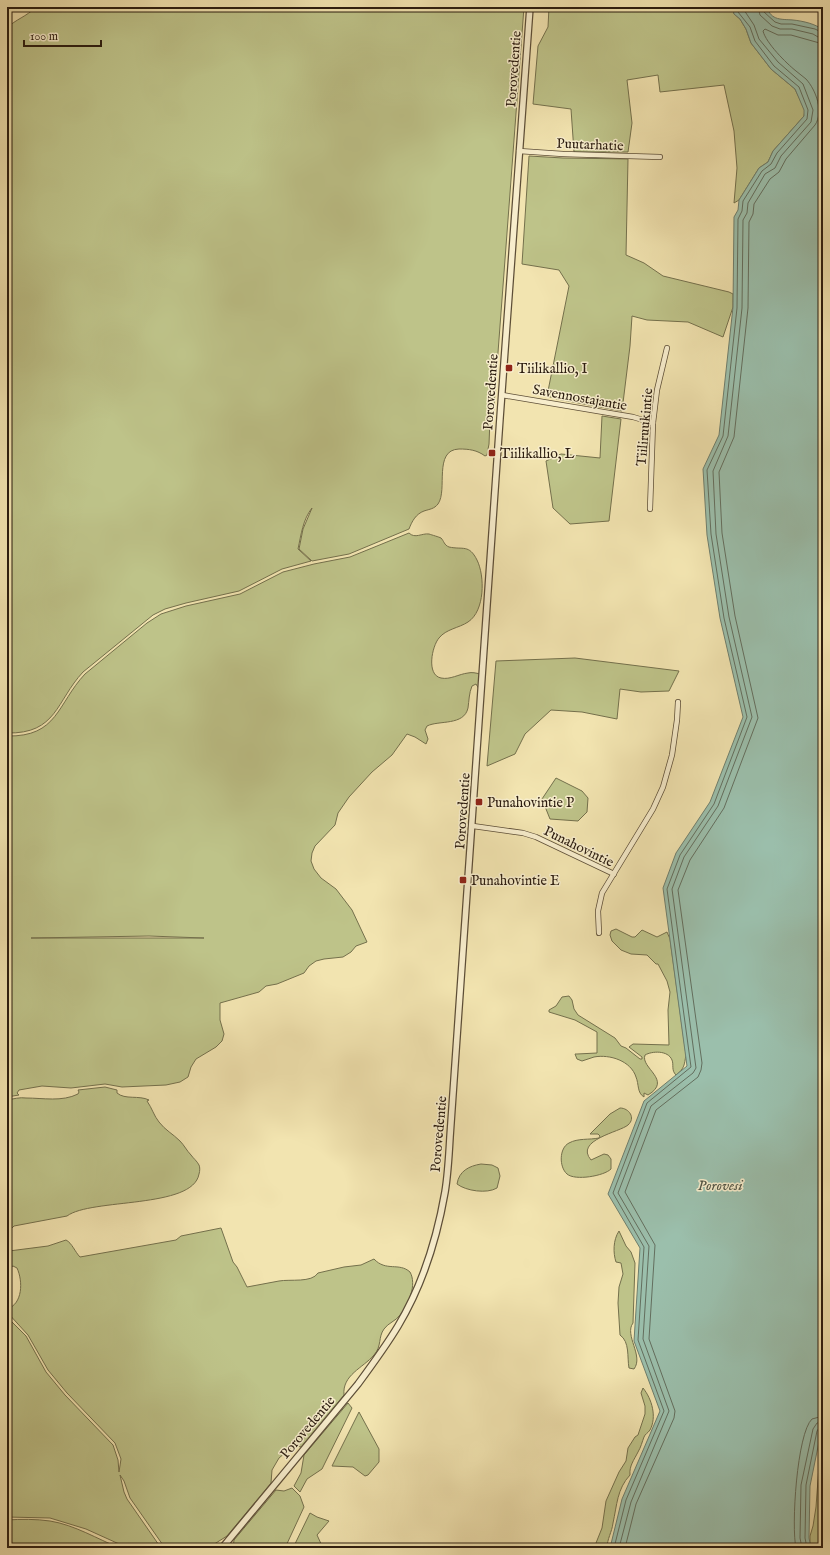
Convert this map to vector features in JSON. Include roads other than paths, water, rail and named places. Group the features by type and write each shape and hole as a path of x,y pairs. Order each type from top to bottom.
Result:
{"street":[{"name":"Porovedentie","path":"222,1548 358,1384 379,1356 399,1326 423,1274 438,1227 445,1190 450,1137 530,7"},
{"name":"Puutarhatie","path":"519,151 660,157"},
{"name":"Tiiliruukintie","path":"650,509 657,390 666,348"},
{"name":"Savennostajantie","path":"502,395 633,417 654,424"},
{"path":"614,874 653,809 663,787 672,755 678,702"},
{"name":"Punahovintie","path":"473,826 523,833 536,837 614,874 602,893 598,911 599,933"}],"water":[{"name":"Porovesi","path":"735,7 767,7 771,15 774,17 805,22 817,26 823,30 823,1422 810,1486 809,1538 811,1548 610,1548 622,1499 660,1411 634,1341 640,1248 608,1194 644,1101 687,1066 663,888 676,853 710,802 743,717 720,618 707,535 703,469 719,435 733,307 734,217 738,210 739,200 759,168 768,162 773,151 804,116 804,110 795,89 771,69 751,43 746,29 740,19 734,14 733,10"}],"railway":[{"path":"786,7 823,11"}],"place":[{"name":"Tiilikallio, I","path":"509,368"},
{"name":"Tiilikallio, L","path":"492,453"},
{"name":"Punahovintie P","path":"479,802"},
{"name":"Punahovintie E","path":"463,880"}]}
